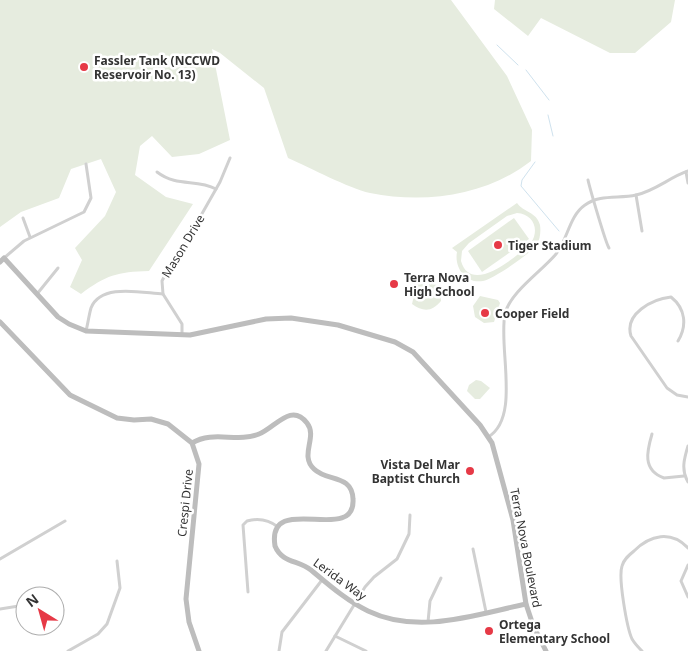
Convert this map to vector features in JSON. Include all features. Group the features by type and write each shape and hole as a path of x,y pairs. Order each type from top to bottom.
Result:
{"street":[{"name":"Mason Drive","path":"182,335 180,321 163,294 162,281 165,272 187,240 216,189 230,158"},
{"path":"2,260 15,247 30,237 59,222 79,215 87,208 91,192 86,164"},
{"path":"158,172 171,181 183,184 205,183 216,189"},
{"path":"488,437 499,429 505,414 504,343 507,308 538,271 559,250 581,208 595,200 636,195 687,172 688,183"},
{"path":"588,180 595,200 604,239 609,248"},
{"path":"636,195 642,231"},
{"path":"23,218 30,237"},
{"name":"Terra Nova Boulevard","path":"2,260 61,319 86,331 182,335 206,334 258,321 283,318 330,323 396,342 419,357 488,437 497,457 513,520 526,604 533,625 546,651"},
{"path":"37,294 58,268"},
{"path":"86,331 92,307 103,294 112,292 163,294"},
{"path":"678,341 685,323 680,308 671,297 642,309 631,319 629,328 631,336 667,388 677,395 688,397"},
{"path":"0,322 70,395 117,418 163,422 178,430 192,443 203,437 250,436 259,434 286,415 295,415 305,420 311,430 307,452 308,462 318,473 345,482 352,493 353,504 349,513 341,519 294,518 285,521 278,527 270,522 247,520 243,525 248,592"},
{"path":"652,434 646,454 650,468 664,478 672,479 684,476"},
{"name":"Crespi Drive","path":"192,443 199,464 186,600 189,622 198,651"},
{"path":"688,446 684,461 684,476 688,482"},
{"path":"326,651 374,577 397,559 409,534 410,515"},
{"path":"0,559 64,521"},
{"name":"Lerida Way","path":"278,527 274,541 279,553 288,561 304,565 355,604 391,619 428,623 526,604"},
{"path":"642,651 635,644 629,630 621,574 623,564 641,544 654,537 674,538 688,548"},
{"path":"473,549 486,612"},
{"path":"68,651 98,634 107,624 120,588 117,561"},
{"path":"688,565 681,581 688,596"},
{"path":"428,623 430,600 441,578"},
{"path":"279,651 279,640 282,632 323,580"},
{"path":"0,609 15,607"},
{"path":"335,636 366,651"}],"shaded area":[{"path":"0,0 451,0 507,76 532,130 531,161 495,182 454,194 412,198 370,193 361,190 288,158 264,88 220,53 212,49 230,140 199,154 172,157 152,136 140,146 135,175 166,197 193,204 149,271 128,272 112,276 81,294 70,287 82,260 75,248 105,216 116,192 101,159 71,169 59,198 21,212 0,227"},
{"path":"495,0 675,0 671,22 635,53 610,53 541,18 528,36 494,9"},
{"path":"517,203 536,217 540,225 540,238 534,248 503,271 483,281 471,280 462,274 457,264 457,252 452,248","holes":["517,213 531,219 535,228 534,238 531,243 516,256 494,270 474,275 466,271 461,261 462,251 469,243 507,216"]},
{"name":"Tiger Stadium","path":"514,218 529,239 482,272 468,251"},
{"path":"421,280 440,286 441,301 431,309 427,310 412,304 417,283"},
{"name":"Cooper Field","path":"480,296 498,300 500,303 494,322 484,323 475,317 473,306"},
{"path":"476,380 481,381 490,388 480,399 475,399 467,391 469,385"}],"waterway":[{"path":"497,45 518,65"},
{"path":"526,70 549,100"},
{"path":"548,115 553,136"},
{"path":"535,162 522,180 521,186 559,231"}],"place":[{"name":"Fassler Tank (NCCWD Reservoir No. 13)","path":"84,67"},
{"name":"Tiger Stadium","path":"498,245"},
{"name":"Terra Nova High School","path":"394,284"},
{"name":"Cooper Field","path":"485,313"},
{"name":"Vista Del Mar Baptist Church","path":"470,471"},
{"name":"Ortega Elementary School","path":"489,631"}]}
